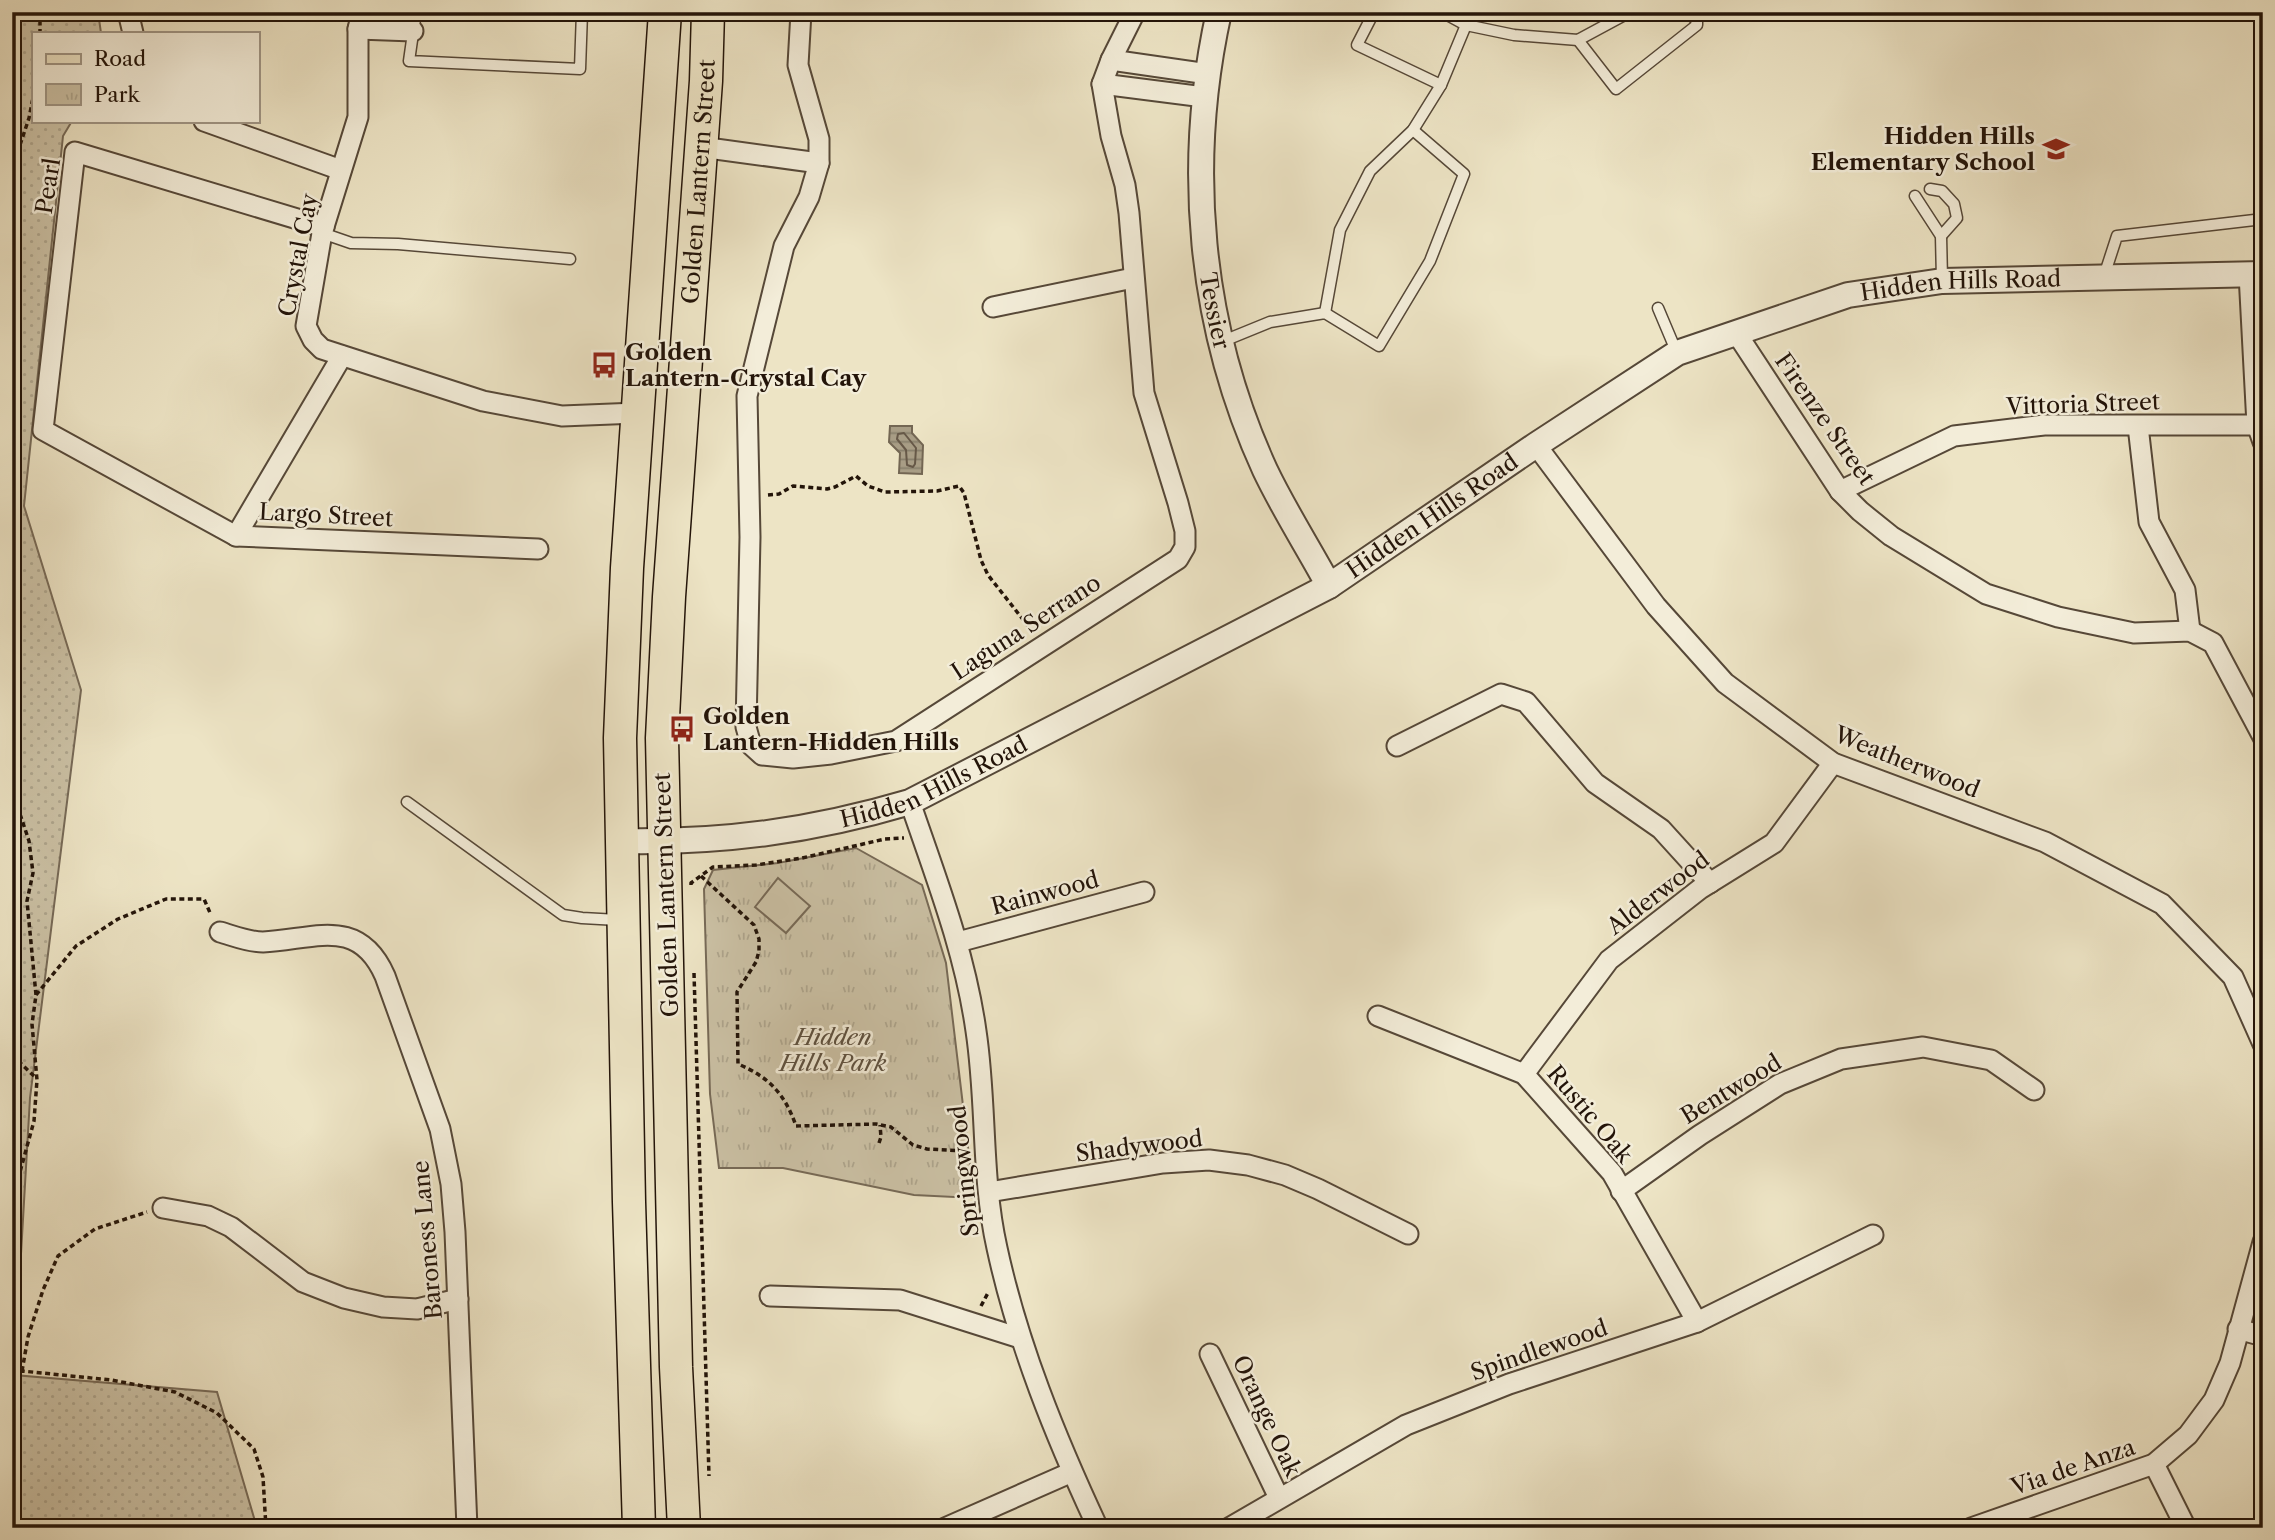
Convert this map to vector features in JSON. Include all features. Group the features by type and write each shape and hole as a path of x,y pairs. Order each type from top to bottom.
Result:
{"main road":[{"name":"Golden Lantern Street","path":"639,1528 622,920 620,724 627,568 665,12"},
{"name":"Golden Lantern Street","path":"684,1528 676,1367 663,842 664,681 708,12"}],"street":[{"path":"128,12 133,32"},
{"name":"Laguna Serrano","path":"801,12 798,65 819,139 819,163 809,197 784,246 747,396 750,537 746,727 751,745 762,755 793,758 831,754 896,741 1178,559 1185,547 1185,531 1178,503 1143,393 1129,213 1102,84"},
{"path":"1135,12 1102,84 1206,85"},
{"name":"Tessier","path":"1219,12 1206,85 1200,157 1203,234 1208,276 1221,342 1241,408 1266,470 1329,586"},
{"path":"360,20 414,22"},
{"name":"Crystal Cay","path":"360,20 358,117 323,230 306,326 313,340 322,349 483,401 562,416 637,413"},
{"path":"1111,60 1206,85"},
{"path":"207,122 341,170"},
{"path":"701,147 819,163"},
{"name":"Pearl","path":"236,536 43,430 75,152 323,230"},
{"path":"2256,274 2260,434"},
{"name":"Hidden Hills Road","path":"621,841 716,840 854,819 910,802 1329,586 1536,445 1677,354 1848,295 1942,281 2256,274"},
{"path":"993,307 1133,278"},
{"name":"Firenze Street","path":"1737,334 1840,491 1891,536 1986,594 2058,617 2134,633 2190,631"},
{"name":"Largo Street","path":"342,356 236,536 538,549"},
{"name":"Vittoria Street","path":"1840,491 1954,436 2044,425 2138,426 2260,434"},
{"path":"2138,426 2149,522 2185,590 2190,631 2213,643 2263,737"},
{"name":"Weatherwood","path":"1536,445 1656,606 1725,683 1833,764 2046,842 2162,904 2232,977 2263,1044"},
{"path":"1398,746 1502,694 1527,702 1595,783 1661,829 1710,883"},
{"name":"Alderwood","path":"1524,1074 1609,960 1710,883 1774,843 1833,764"},
{"name":"Springwood","path":"910,802 958,942 976,1032 996,1246 1020,1338 1072,1472 1098,1528"},
{"name":"Rainwood","path":"958,942 1144,892"},
{"name":"Baroness Lane","path":"220,932 255,942 341,935 358,941 379,963 436,1119 452,1196 467,1528"},
{"name":"Rustic Oak","path":"1378,1016 1524,1074 1612,1173 1697,1322"},
{"name":"Bentwood","path":"1621,1191 1700,1135 1780,1084 1841,1059 1923,1047 1992,1060 2034,1090"},
{"name":"Shadywood","path":"989,1192 1163,1163 1209,1160 1285,1175 1408,1234"},
{"path":"163,1208 208,1216 231,1227 303,1282 344,1298 383,1307 417,1309 458,1299"},
{"name":"Spindlewood","path":"1229,1528 1406,1425 1509,1384 1697,1322 1873,1235"},
{"path":"2263,1242 2238,1329 2263,1336"},
{"path":"770,1296 900,1300 1020,1338"},
{"name":"Via de Anza","path":"1971,1528 2154,1464 2189,1435 2214,1400 2230,1363 2238,1329"},
{"name":"Orange Oak","path":"1210,1354 1279,1498"},
{"path":"2154,1464 2186,1528"},
{"path":"946,1528 1072,1472"}],"lane":[{"path":"414,22 409,61 580,69 582,12"},
{"path":"1374,12 1357,45 1441,85"},
{"path":"1442,12 1466,25 1514,35 1578,40 1630,12"},
{"path":"1325,313 1340,230 1370,170 1413,130 1441,85 1466,25 1465,12"},
{"path":"1578,40 1616,89 1697,24 1688,12"},
{"path":"1221,342 1270,322 1325,313 1379,346 1430,261 1464,174 1413,130"},
{"path":"1930,189 1942,191 1954,204 1957,218 1941,236"},
{"path":"1915,196 1941,236 1942,281"},
{"path":"2103,277 2117,236 2263,219"},
{"path":"323,230 351,243 398,244 570,259"},
{"path":"1658,308 1677,354"},
{"path":"407,803 563,915 622,920"}],"path":[{"path":"40,12 40,32"},
{"path":"12,169 32,101"},
{"path":"749,496 779,494 793,486 835,487 856,476 868,486 885,492 937,491 959,486 964,493 981,560 988,575 1023,622 1045,644"},
{"path":"12,790 29,841 33,873 27,901 36,995 32,1024 37,1080 34,1121 12,1201"},
{"path":"691,893 691,883 713,867 802,858 902,836 909,842"},
{"path":"701,876 754,925 759,951 756,962 737,992 738,1063 754,1070 774,1086 790,1106 796,1126 880,1125 891,1127 913,1145 927,1149 971,1152 970,1142"},
{"path":"36,995 76,946 118,919 166,899 204,899 220,932"},
{"path":"694,965 709,1487"},
{"path":"12,1055 37,1080"},
{"path":"879,1143 880,1125"},
{"path":"22,1371 28,1337 43,1290 58,1256 95,1228 163,1208"},
{"path":"981,1305 989,1291"},
{"path":"12,1375 22,1371 111,1380 175,1392 217,1413 254,1449 263,1477 266,1528"}],"green space":[{"path":"12,12 98,12 101,32 32,32 32,122 71,122 63,136 24,506 81,690 30,1098 14,1375 217,1392 257,1528 12,1528"},
{"name":"Hidden Hills Park","path":"856,848 922,885 946,963 974,1198 914,1195 783,1168 719,1168 710,1094 704,889 713,870 778,863"},
{"path":"778,878 810,906 786,933 755,907"}],"water":[{"path":"890,426 912,426 912,433 923,445 922,474 899,473 900,453 889,442"}],"place":[{"name":"Hidden Hills Elementary School","path":"2056,149"},
{"name":"Golden Lantern-Crystal Cay","path":"604,365"},
{"name":"Golden Lantern-Hidden Hills","path":"682,729"}]}
